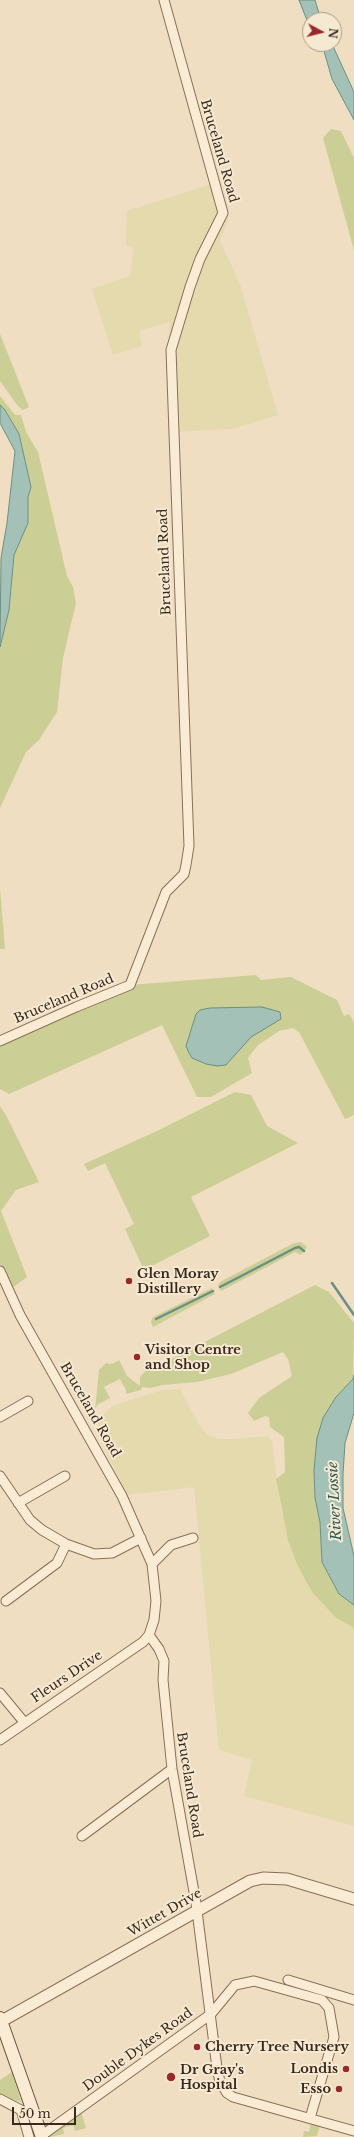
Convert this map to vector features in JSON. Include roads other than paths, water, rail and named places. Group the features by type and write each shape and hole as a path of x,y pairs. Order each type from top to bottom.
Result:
{"main road":[{"path":"0,2020 37,2137"}],"street":[{"name":"Bruceland Road","path":"0,1041 130,985 166,892 184,874 186,865 188,838 171,350 200,259 223,213 164,0"},
{"name":"Bruceland Road","path":"0,1271 20,1316 93,1442 122,1496 142,1538 152,1564 156,1601 154,1620 149,1635 159,1649 164,1660 163,1680 172,1769 197,1911 218,2074 227,2093 233,2097 354,2131"},
{"path":"0,1417 28,1401"},
{"path":"0,1476 30,1520 42,1530 66,1544 94,1554 112,1553 142,1538"},
{"path":"18,1503 65,1476"},
{"path":"152,1564 170,1545 193,1538"},
{"path":"6,1601 57,1563 66,1544"},
{"name":"Fleurs Drive","path":"0,1740 24,1722 143,1642 149,1635"},
{"path":"0,1693 24,1722"},
{"path":"82,1836 172,1769"},
{"name":"Wittet Drive","path":"0,2020 250,1881 263,1878 287,1879 354,1899"},
{"path":"288,1980 354,2000"},
{"path":"211,2014 235,1985 244,1982 254,1981 322,2000 329,2008 334,2037 310,2118"},
{"name":"Double Dykes Road","path":"37,2137 211,2014"},
{"path":"0,2099 21,2110 37,2137"}],"water":[{"path":"299,0 315,0 319,12 304,12"},
{"path":"324,52 336,52 354,92 354,120 332,79"},
{"path":"0,405 5,410 19,434 31,487 28,497 28,523 14,555 9,610 0,647 1,558 7,523 15,451 0,423"},
{"path":"262,1007 280,1012 281,1019 251,1037 226,1065 217,1066 206,1064 192,1058 186,1046 196,1014 200,1010 210,1008"},
{"name":"River Lossie","path":"354,1375 354,1413 345,1443 343,1508 354,1556 354,1605 339,1594 322,1562 320,1522 315,1498 314,1470 317,1438 323,1418 336,1397 353,1379"}],"waterway":[{"path":"220,1287 295,1248 299,1247 304,1251"},
{"path":"332,1283 354,1315"},
{"path":"156,1319 213,1291"}],"place":[{"name":"Glen Moray Distillery","path":"129,1281"},
{"name":"Visitor Centre and Shop","path":"137,1357"},
{"name":"Cherry Tree Nursery","path":"197,2047"},
{"name":"Londis","path":"346,2069"},
{"name":"Dr Gray's Hospital","path":"171,2077"},
{"name":"Esso","path":"339,2089"}]}
